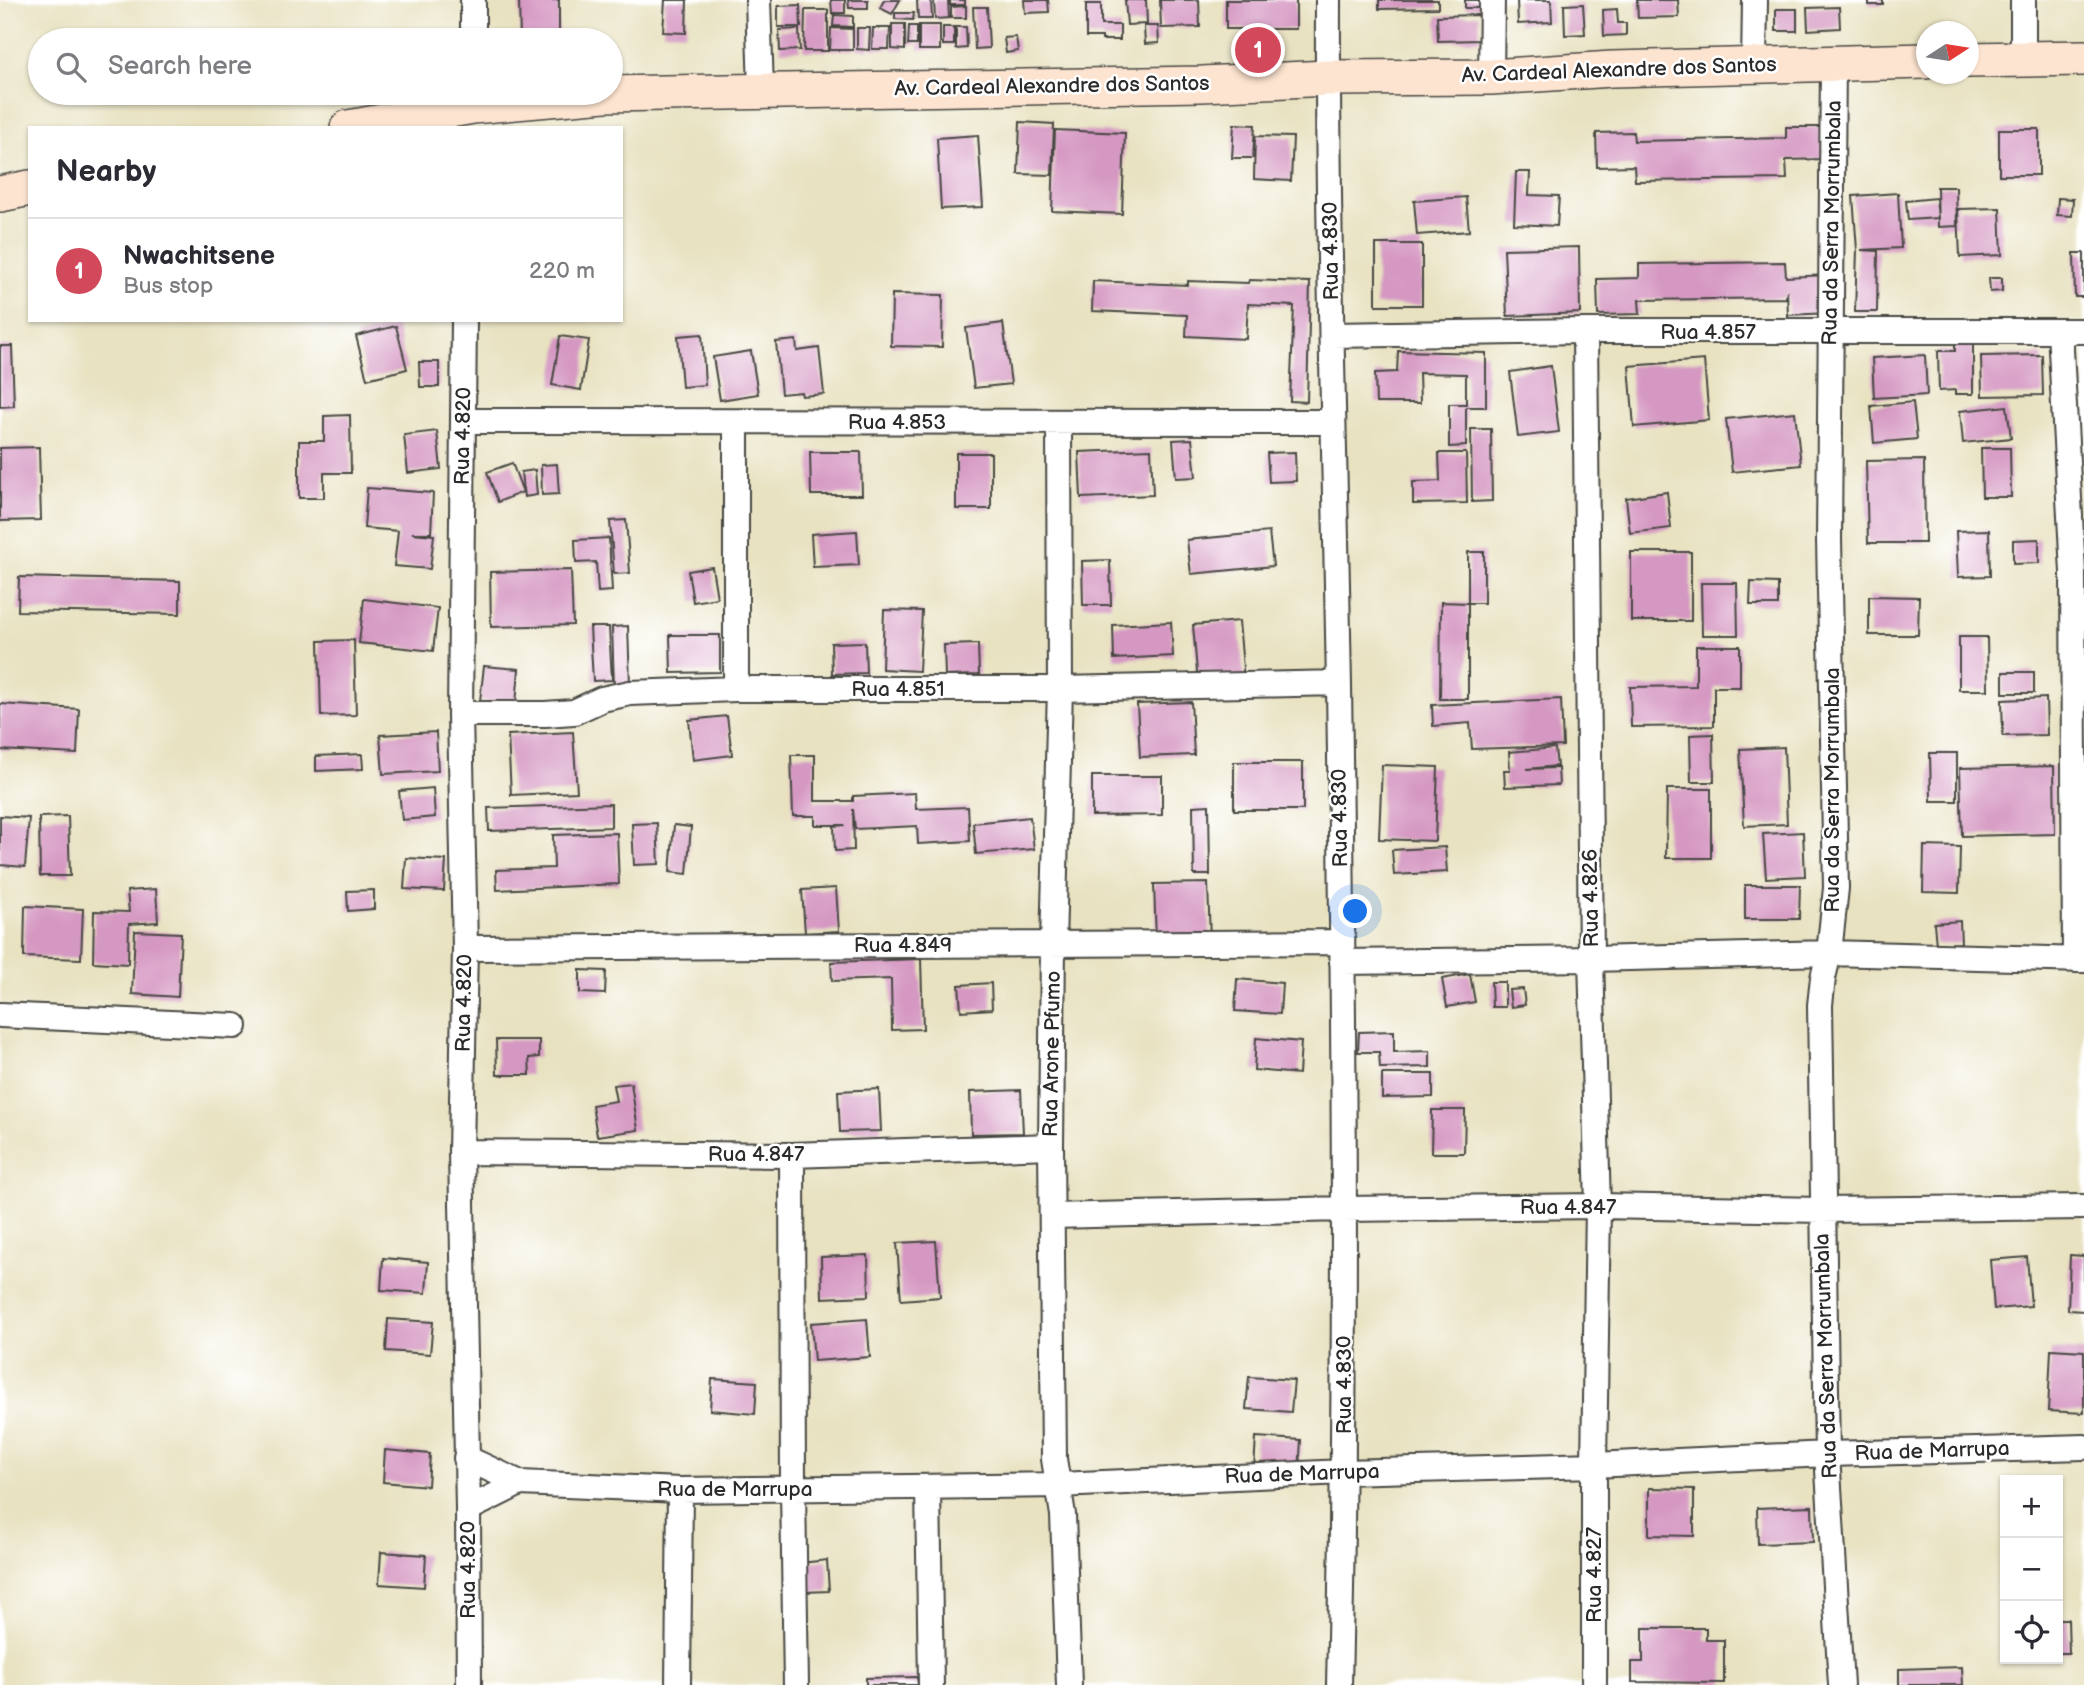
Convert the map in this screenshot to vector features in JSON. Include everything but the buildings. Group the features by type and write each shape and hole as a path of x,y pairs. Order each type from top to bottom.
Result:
{"street":[{"path":"473,0 473,28"},
{"path":"758,0 761,90"},
{"name":"Rua 4.830","path":"1328,0 1332,422 1342,952 1344,1472 1339,1685"},
{"path":"1491,77 1492,0"},
{"path":"1754,65 1755,0"},
{"path":"2023,0 2023,60"},
{"path":"1979,60 2084,58"},
{"name":"Av. Cardeal Alexandre dos Santos","path":"623,94 1188,84 1328,78 1491,77 1612,69 1916,61"},
{"name":"Rua da Serra Morrumbala","path":"1833,62 1829,539 1836,888 1820,1005 1828,1454 1841,1685"},
{"name":"Av. Cardeal Alexandre dos Santos","path":"361,126 507,105"},
{"path":"0,194 28,188"},
{"name":"Rua 4.820","path":"464,322 460,714 465,948 461,1152 469,1685"},
{"name":"Rua 4.857","path":"1332,335 1585,331 2072,331"},
{"name":"Rua 4.826","path":"1585,331 1591,959 1598,1206 1594,1465"},
{"path":"2072,331 2078,572 2080,960"},
{"name":"Rua 4.853","path":"463,421 1332,422"},
{"path":"736,422 736,689"},
{"name":"Rua Arone Pfumo","path":"1059,422 1060,690 1051,1146 1054,1459 1063,1515 1069,1685"},
{"name":"Rua 4.851","path":"460,714 574,712 602,699 630,693 736,689 1060,690 1339,683"},
{"name":"Rua 4.849","path":"465,948 1053,944 1591,959 1829,953 2080,960"},
{"path":"0,1015 235,1026"},
{"name":"Rua 4.847","path":"461,1152 792,1155 1051,1146"},
{"path":"792,1155 796,1685"},
{"name":"Rua 4.847","path":"1052,1216 1598,1206 1822,1210 2084,1207"},
{"name":"Rua de Marrupa","path":"520,1483 680,1490 1059,1485 1828,1454 2084,1447"},
{"path":"466,1458 520,1483"},
{"name":"Rua 4.827","path":"1594,1465 1594,1685"},
{"path":"468,1509 520,1483"},
{"path":"928,1487 930,1685"},
{"path":"678,1685 680,1490"}],"place":[{"name":"Nwachitsene","path":"1258,50"}]}
